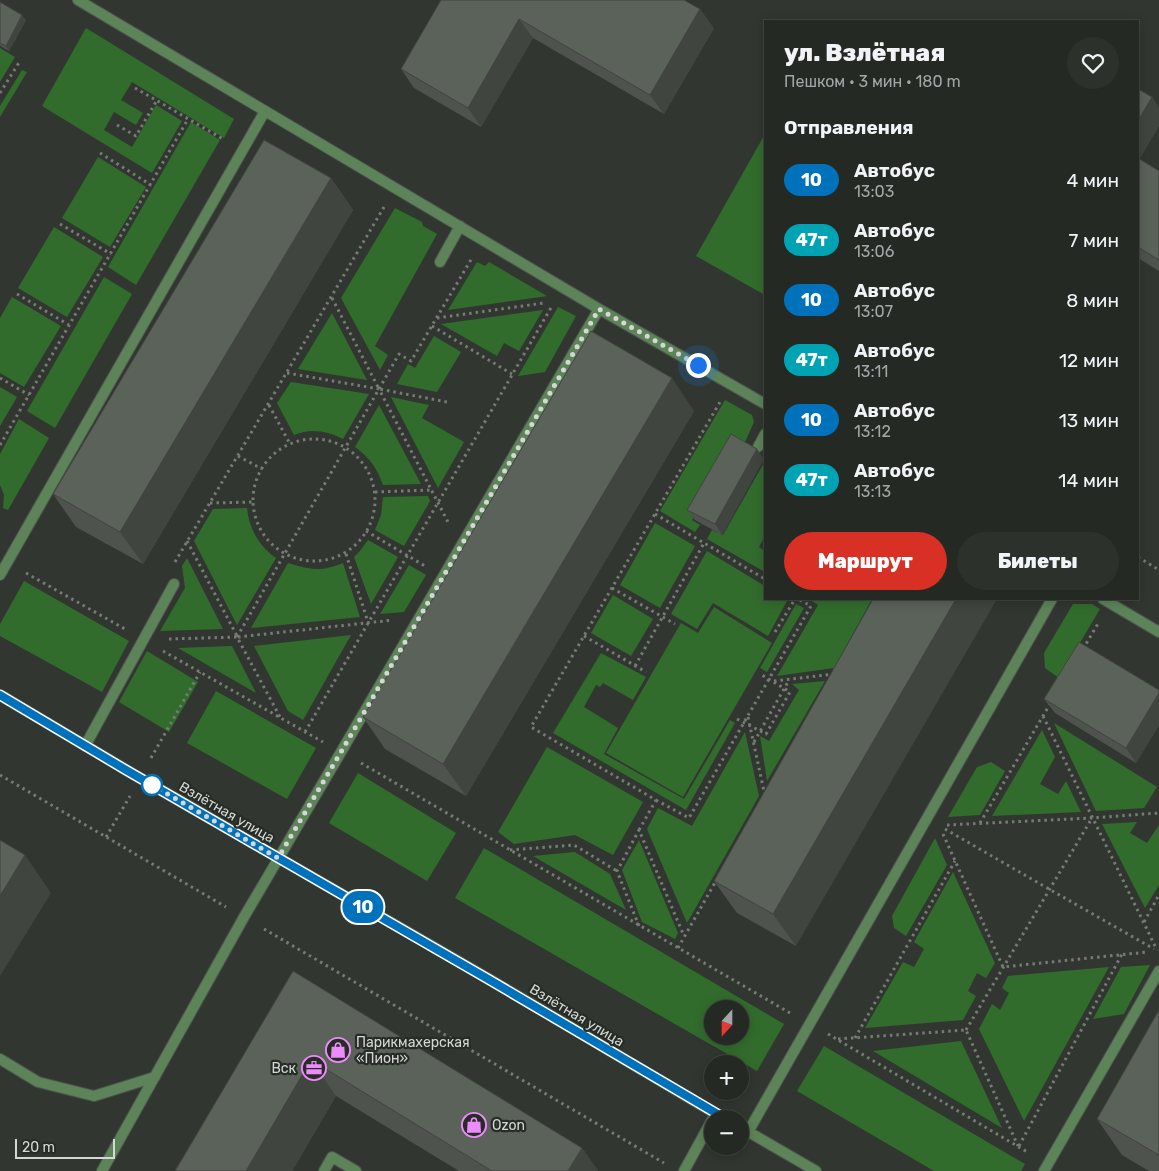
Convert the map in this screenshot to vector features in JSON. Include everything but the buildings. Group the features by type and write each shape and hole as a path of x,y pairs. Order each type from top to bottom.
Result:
{"street":[{"path":"78,0 599,309 764,403"},
{"path":"0,575 265,111"},
{"path":"440,262 460,226"},
{"path":"102,1171 278,858 599,309"},
{"path":"758,447 764,436"},
{"path":"85,746 174,584"},
{"path":"749,1122 810,1025 1051,600"},
{"path":"1105,600 1159,632"},
{"name":"Взлётная улица","path":"0,695 488,979 704,1110"},
{"path":"1046,1168 1159,971"},
{"path":"0,1059 38,1082 94,1096 155,1076"},
{"path":"749,1133 816,1171"},
{"path":"684,1171 704,1139"},
{"path":"324,1171 332,1157 356,1171"}],"path":[{"path":"0,94 20,61"},
{"path":"135,88 243,150"},
{"path":"118,125 136,136 157,100"},
{"path":"0,445 188,119"},
{"path":"100,153 151,185"},
{"path":"173,566 396,187"},
{"path":"60,224 110,254"},
{"path":"237,637 399,354 411,361 482,239"},
{"path":"305,732 562,287"},
{"path":"17,294 69,324"},
{"path":"332,297 461,547"},
{"path":"437,318 555,301"},
{"path":"432,326 512,374"},
{"path":"287,374 447,402"},
{"path":"0,378 29,395"},
{"path":"730,384 531,728 689,818 744,722 771,680 812,606 798,600"},
{"path":"268,404 290,444"},
{"path":"313,438 331,440 356,455 374,483 375,500 371,518 362,540 346,554 331,562 310,562 284,555 269,543 260,529 255,516 253,502 259,474 274,452 290,444 313,438"},
{"path":"238,456 262,469"},
{"path":"375,492 432,490"},
{"path":"210,503 253,502"},
{"path":"655,514 764,578"},
{"path":"366,531 444,577"},
{"path":"188,541 280,717"},
{"path":"635,666 704,543"},
{"path":"346,554 368,622"},
{"path":"1139,558 1159,570"},
{"path":"7,563 280,717 837,1039 1018,1147 1046,1168"},
{"path":"612,588 676,624"},
{"path":"775,632 795,600"},
{"path":"144,640 237,637 420,617"},
{"path":"1082,650 1101,618"},
{"path":"584,636 646,672"},
{"path":"106,837 200,672"},
{"path":"771,680 789,680 835,674 830,682"},
{"path":"737,718 766,734 786,700 790,692 762,675"},
{"path":"754,742 789,680"},
{"path":"980,824 1053,700"},
{"path":"748,716 765,797 769,789"},
{"path":"1043,716 1157,951"},
{"path":"0,775 669,1166"},
{"path":"617,872 656,800"},
{"path":"940,826 1159,813"},
{"path":"966,1030 1092,818"},
{"path":"940,826 1157,951"},
{"path":"940,826 1003,967"},
{"path":"639,830 685,937"},
{"path":"510,850 574,845 617,872 639,926"},
{"path":"855,1038 955,860"},
{"path":"678,948 718,879"},
{"path":"1143,922 1159,895"},
{"path":"1003,967 1157,951"},
{"path":"1018,1147 1122,954"},
{"path":"837,1039 966,1030"},
{"path":"966,1030 1018,1147"}],"green space":[{"path":"86,28 234,119 224,138 132,82 121,100 143,113 136,125 114,112 104,130 132,147 156,105 182,121 152,173 42,106"},
{"path":"0,48 15,57 0,82"},
{"path":"22,70 27,72 0,117 0,106"},
{"path":"191,122 220,140 136,285 108,267"},
{"path":"764,136 764,294 696,256"},
{"path":"98,157 146,187 110,247 62,218"},
{"path":"395,208 422,222 423,226 437,234 375,346 388,355 380,370 341,298"},
{"path":"54,227 103,257 67,317 18,288"},
{"path":"477,262 485,266 489,262 547,296 448,310"},
{"path":"104,277 132,294 55,428 27,411"},
{"path":"12,297 61,326 24,387 0,373 0,318"},
{"path":"558,307 576,316 545,372 518,376"},
{"path":"543,310 519,351 504,343 497,356 441,324"},
{"path":"332,313 367,380 298,369"},
{"path":"434,336 461,352 437,392 397,384 408,364 415,368"},
{"path":"291,382 369,394 343,439 319,431 294,435 277,403"},
{"path":"0,387 17,397 0,426"},
{"path":"391,397 429,405 422,418 464,442 438,488"},
{"path":"725,400 752,415 754,422 745,442 738,440 692,520 700,525 695,532 660,511"},
{"path":"379,405 421,484 383,485 372,464 355,447"},
{"path":"19,419 49,438 8,510 3,508 4,495 0,485 0,454"},
{"path":"764,463 764,538 759,547 764,550 764,571 707,539 712,530 723,535"},
{"path":"428,496 430,501 404,546 375,530 381,515 383,497"},
{"path":"247,508 250,523 256,536 276,558 237,625 194,541 213,509"},
{"path":"655,523 695,546 660,608 620,585"},
{"path":"368,540 398,557 371,604 354,557"},
{"path":"707,551 764,585 764,600 787,600 768,636 713,603 697,629 671,614"},
{"path":"187,558 223,629 160,631 185,588 182,566"},
{"path":"288,563 322,569 343,563 360,617 251,628"},
{"path":"409,565 426,575 404,612 380,614"},
{"path":"24,581 129,641 102,692 0,636 0,624"},
{"path":"613,595 653,619 631,656 591,633"},
{"path":"810,600 871,600 834,668 777,676 818,605"},
{"path":"796,604 804,608 767,672 760,668"},
{"path":"1073,604 1092,604 1100,609 1059,678 1045,668 1044,653"},
{"path":"714,607 772,643 683,797 606,753 681,623 698,633"},
{"path":"351,635 303,720 288,711 254,646"},
{"path":"232,646 256,693 178,648"},
{"path":"147,651 198,682 169,732 119,702"},
{"path":"601,653 646,677 633,700 603,683 600,687 596,685 584,707 618,728 604,754 684,799 730,720 735,723 686,810 553,733"},
{"path":"825,681 767,781 760,736 769,741 799,690 792,684"},
{"path":"216,691 316,748 287,799 187,743"},
{"path":"1054,723 1157,787 1144,808 1096,811"},
{"path":"1042,730 1055,757 1040,784 1058,794 1066,781 1081,812 992,816"},
{"path":"745,732 759,796 687,923 647,829 658,808 692,826"},
{"path":"547,747 643,802 613,855 575,835 514,844 498,832"},
{"path":"991,762 1005,771 980,815 948,817 977,767"},
{"path":"358,773 456,833 427,881 329,823"},
{"path":"1137,822 1130,833 1147,843 1159,825 1159,885 1145,908 1102,824"},
{"path":"935,838 947,865 906,936 894,928 892,916"},
{"path":"639,840 678,933 675,939 642,922 622,870"},
{"path":"484,848 743,1000 704,1000 704,1041 455,898"},
{"path":"575,852 610,874 626,910 533,856"},
{"path":"953,872 995,963 986,978 977,973 968,991 976,996 963,1020 865,1028 903,962 914,967 924,949 914,942"},
{"path":"1150,965 1124,1014 1093,1019 1121,967"},
{"path":"1109,967 1024,1121 979,1029 992,1004 1000,1010 1009,993 1002,988 1008,976"},
{"path":"749,1003 784,1024 757,1071 749,1066 749,1055 729,1055 712,1045 749,1045"},
{"path":"961,1041 1002,1128 873,1051"},
{"path":"824,1046 1025,1164 1021,1171 934,1171 797,1091"}],"bus line":[{"name":"10","path":"0,695 711,1110"}],"place":[{"name":"Парикмахерская «Пион»","path":"338,1050"},
{"name":"Вск","path":"314,1068"},
{"name":"Ozon","path":"474,1125"}],"route":[{"path":"152,785 278,858 599,309 698,365"}]}
